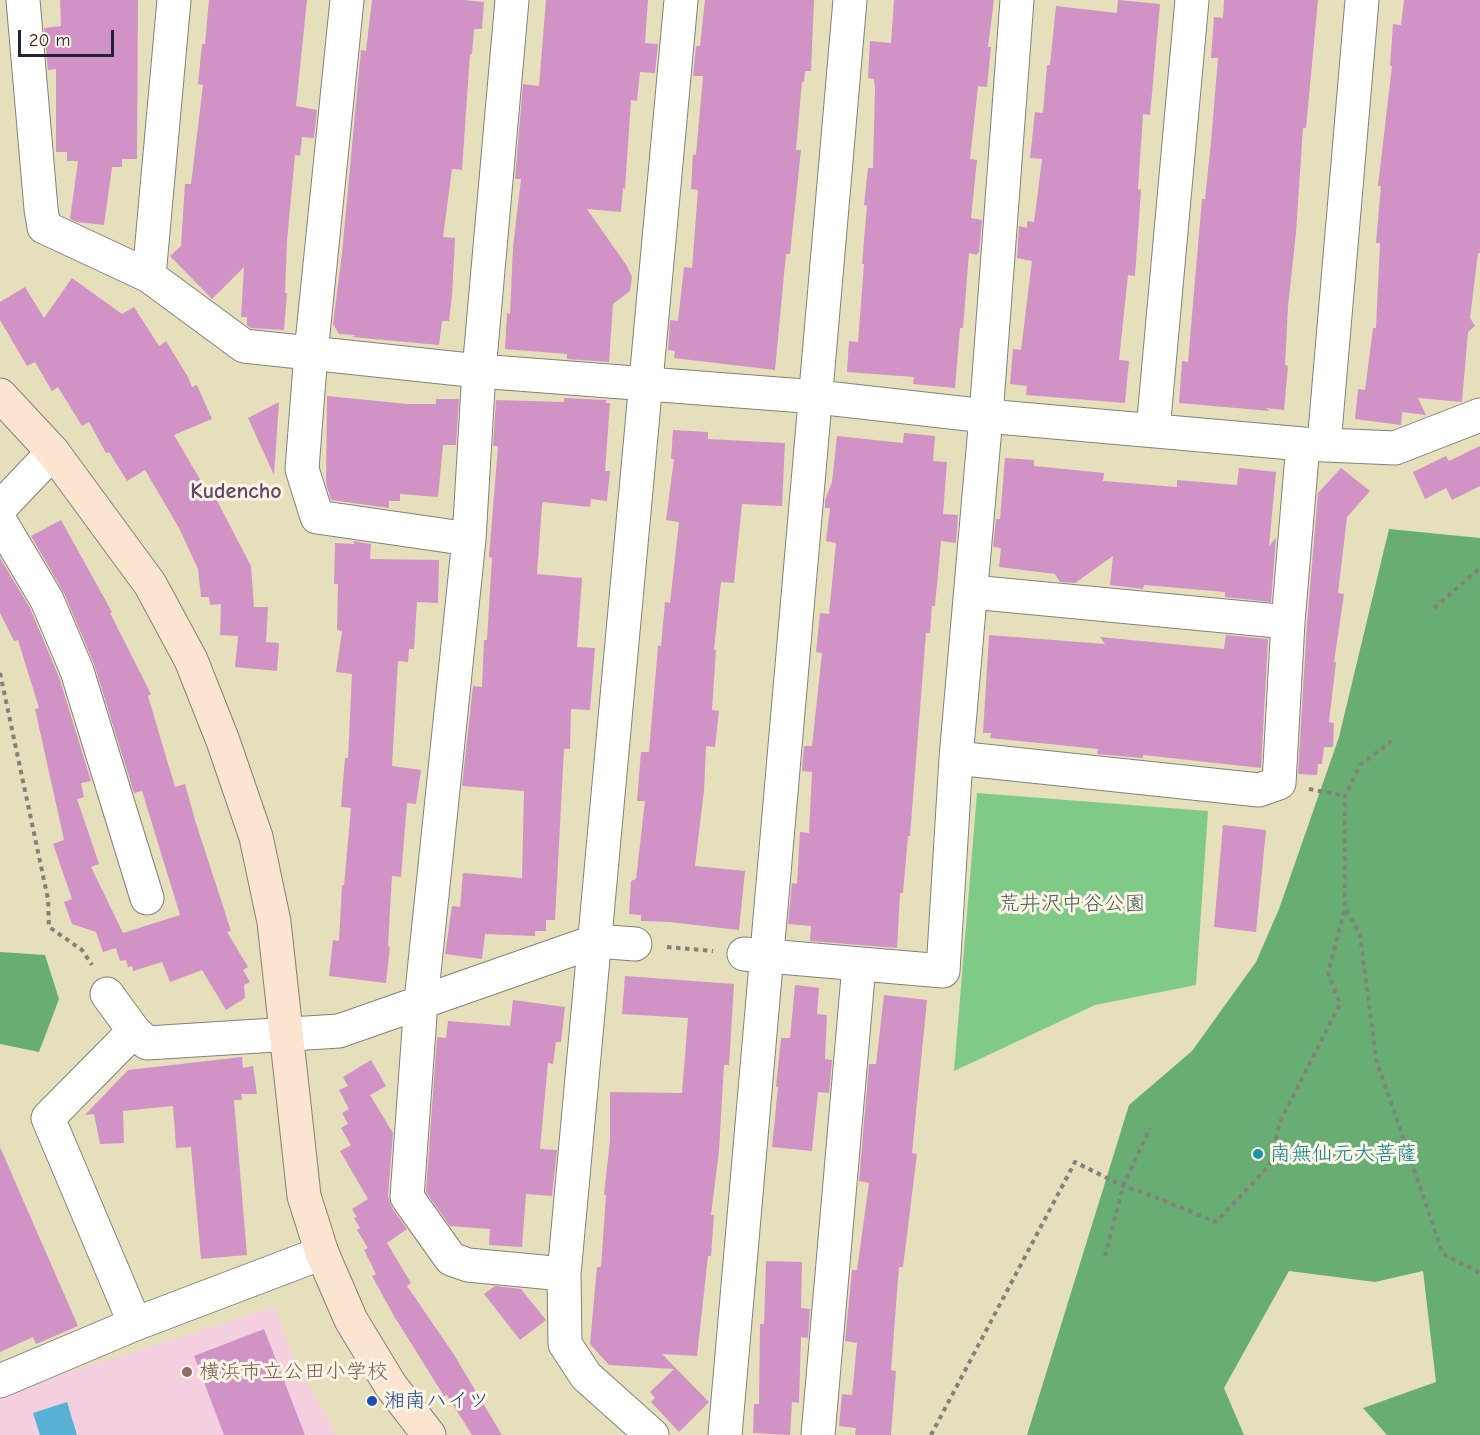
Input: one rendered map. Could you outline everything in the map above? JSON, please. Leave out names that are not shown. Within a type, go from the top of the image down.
[{"type":"street","points":[[23,0],[41,209],[45,227],[149,276],[244,346],[479,371],[817,397],[986,416],[1314,444],[1395,448],[1480,416]]},
{"type":"street","points":[[149,276],[174,0]]},
{"type":"street","points":[[346,0],[311,353],[302,470],[317,517],[469,538]]},
{"type":"street","points":[[512,0],[479,371],[469,538],[421,1001],[407,1197],[451,1259],[468,1265],[564,1274]]},
{"type":"street","points":[[652,1435],[585,1376],[565,1344],[564,1274],[681,0]]},
{"type":"street","points":[[725,1435],[756,955],[817,397],[850,0]]},
{"type":"street","points":[[756,955],[943,972],[956,758],[972,592],[1017,0]]},
{"type":"street","points":[[1153,430],[1192,0]]},
{"type":"street","points":[[956,758],[1259,790],[1279,783],[1288,622],[1314,444],[1362,0]]},
{"type":"street","points":[[0,395],[53,452],[150,584],[199,680],[256,837],[274,922],[304,1196],[322,1253],[351,1320],[392,1386],[429,1435]]},
{"type":"street","points":[[0,508],[53,452]]},
{"type":"street","points":[[0,521],[47,600],[77,670],[147,898]]},
{"type":"street","points":[[972,592],[1288,622]]},
{"type":"street","points":[[100,981],[134,1031],[147,1043],[339,1031],[596,941],[635,944]]},
{"type":"street","points":[[818,1435],[859,965]]},
{"type":"street","points":[[134,1031],[48,1118],[135,1324]]},
{"type":"street","points":[[0,1381],[135,1324],[322,1253]]},
{"type":"path","points":[[1434,608],[1480,567]]},
{"type":"path","points":[[0,673],[48,899],[49,927],[82,950],[100,981]]},
{"type":"path","points":[[931,1435],[1075,1162],[1123,1186],[1216,1222],[1269,1166],[1280,1122],[1340,1005],[1328,973],[1345,908],[1345,796],[1360,765],[1392,741]]},
{"type":"path","points":[[1345,908],[1360,934],[1376,1059],[1443,1254],[1480,1273]]},
{"type":"path","points":[[635,944],[756,955]]},
{"type":"path","points":[[1105,1256],[1123,1186],[1150,1128]]},
{"type":"shaded area","name":"横浜市立公田小学校","points":[[275,1307],[290,1349],[336,1435],[0,1435],[0,1394]]},
{"type":"green space","points":[[1389,529],[1480,538],[1480,1435],[1387,1435],[1363,1408],[1436,1382],[1423,1271],[1375,1282],[1289,1271],[1224,1388],[1244,1435],[1027,1435],[1129,1105],[1192,1051],[1256,962],[1279,909],[1339,737]]},
{"type":"green space","name":"荒井沢中谷公園","points":[[977,793],[1208,811],[1196,985],[1095,1005],[954,1071]]},
{"type":"green space","points":[[0,952],[45,955],[59,999],[39,1052],[0,1044]]},
{"type":"water","points":[[67,1402],[77,1435],[40,1435],[33,1413]]},
{"type":"building","points":[[60,0],[138,0],[137,159],[122,159],[122,167],[112,167],[104,225],[70,219],[78,161],[67,161],[67,152],[56,152],[56,69],[48,70],[44,28],[61,26]]},
{"type":"building","points":[[209,0],[307,0],[296,106],[317,110],[314,138],[302,137],[300,156],[295,155],[287,241],[284,330],[251,328],[247,325],[247,317],[241,317],[244,267],[212,299],[170,256],[181,246],[185,184],[191,184],[203,85],[198,84]]},
{"type":"building","points":[[372,0],[484,2],[482,29],[474,29],[472,54],[470,54],[462,170],[452,169],[443,237],[455,238],[449,321],[442,321],[439,345],[352,337],[356,335],[339,334],[333,324],[361,50],[366,51]]},
{"type":"building","points":[[546,0],[648,0],[645,43],[658,44],[655,73],[640,72],[637,101],[631,100],[625,189],[623,188],[621,212],[587,209],[627,266],[632,277],[630,291],[613,304],[609,362],[567,359],[567,354],[505,349],[521,179],[515,179],[523,84],[539,86]]},
{"type":"building","points":[[705,0],[814,0],[811,71],[805,71],[804,82],[802,82],[796,150],[801,150],[790,254],[786,254],[775,370],[674,358],[675,351],[668,350],[670,320],[678,321],[684,267],[692,268],[698,190],[691,189],[693,154],[696,155],[703,76],[693,76],[696,46],[700,46]]},
{"type":"building","points":[[894,0],[994,0],[988,47],[991,47],[987,87],[978,86],[970,159],[977,160],[971,218],[982,220],[979,253],[977,255],[969,253],[955,388],[913,384],[914,377],[847,372],[849,341],[858,342],[867,206],[864,205],[868,168],[873,168],[875,89],[874,79],[868,78],[870,41],[891,43]]},
{"type":"building","points":[[1118,0],[1160,4],[1150,115],[1143,114],[1135,276],[1128,275],[1119,360],[1129,361],[1125,403],[1026,395],[1027,386],[1010,384],[1013,349],[1021,350],[1032,261],[1017,258],[1019,226],[1027,228],[1027,221],[1034,222],[1042,159],[1030,158],[1035,112],[1043,113],[1047,65],[1050,65],[1056,6],[1117,13]]},
{"type":"building","points":[[1224,0],[1318,0],[1306,128],[1303,128],[1288,307],[1285,365],[1288,366],[1284,410],[1266,408],[1270,411],[1179,403],[1182,361],[1188,362],[1202,199],[1205,199],[1211,142],[1218,58],[1211,58],[1214,17],[1223,18]]},
{"type":"building","points":[[1404,0],[1480,0],[1480,253],[1478,253],[1470,318],[1475,326],[1468,332],[1462,402],[1418,398],[1426,415],[1402,412],[1401,425],[1355,419],[1358,389],[1365,390],[1373,328],[1376,328],[1380,243],[1376,243],[1381,186],[1378,186],[1392,66],[1390,66],[1393,24],[1401,25]]},
{"type":"building","points":[[72,278],[122,314],[134,307],[159,346],[166,341],[192,387],[197,385],[212,419],[174,435],[208,493],[212,491],[251,566],[254,607],[268,607],[266,642],[279,643],[277,671],[235,667],[238,636],[220,635],[221,604],[210,605],[209,597],[201,597],[198,569],[179,528],[145,470],[127,481],[109,452],[106,453],[89,422],[82,426],[58,387],[52,391],[35,362],[27,366],[0,320],[0,302],[25,287],[44,318]]},
{"type":"building","points":[[327,396],[407,404],[436,404],[436,399],[459,399],[456,445],[443,445],[438,497],[400,494],[400,501],[389,501],[389,508],[331,500],[326,483]]},
{"type":"building","points":[[564,398],[606,400],[606,403],[610,403],[605,471],[610,471],[607,501],[591,499],[590,507],[543,502],[542,505],[537,574],[582,578],[577,647],[595,648],[590,710],[571,709],[570,749],[564,749],[555,920],[546,920],[546,931],[535,931],[535,936],[485,934],[482,959],[445,954],[452,906],[460,907],[463,873],[522,878],[524,791],[462,786],[473,686],[482,687],[484,640],[487,640],[492,558],[489,557],[498,446],[493,446],[496,400],[564,402]]},
{"type":"building","points":[[279,402],[274,475],[248,418]]},
{"type":"building","points":[[673,430],[708,432],[708,439],[785,443],[782,506],[742,504],[734,583],[721,582],[714,650],[716,650],[712,710],[719,711],[715,747],[706,746],[704,790],[695,866],[745,871],[739,930],[641,921],[641,915],[629,914],[631,881],[636,879],[645,801],[637,801],[641,752],[649,752],[658,646],[661,646],[665,602],[670,603],[679,522],[666,520],[674,459],[671,459]]},
{"type":"building","points":[[904,433],[935,436],[933,461],[947,462],[943,514],[958,515],[956,543],[941,541],[935,606],[932,606],[930,633],[926,633],[910,836],[908,836],[903,893],[900,893],[897,948],[810,941],[811,926],[788,924],[792,883],[797,884],[800,832],[809,833],[812,772],[802,771],[804,746],[812,746],[822,653],[816,652],[820,613],[829,614],[836,543],[826,541],[830,508],[825,508],[825,500],[832,482],[837,436],[903,443]]},
{"type":"building","points":[[1480,446],[1480,486],[1452,500],[1446,488],[1425,499],[1413,472],[1446,456],[1449,461]]},
{"type":"building","points":[[1005,458],[1034,460],[1034,466],[1104,473],[1103,481],[1177,487],[1177,480],[1237,485],[1239,468],[1276,472],[1269,546],[1276,538],[1271,602],[1225,597],[1225,592],[1144,585],[1143,589],[1110,585],[1113,556],[1075,583],[1060,582],[1055,574],[999,567],[1001,548],[993,547],[996,519],[1000,519]]},
{"type":"building","points":[[1341,468],[1370,491],[1347,517],[1338,593],[1344,594],[1334,662],[1336,662],[1329,722],[1334,723],[1333,747],[1324,747],[1322,764],[1318,764],[1317,775],[1298,774],[1318,493]]},
{"type":"building","points":[[61,520],[112,612],[110,613],[151,694],[148,696],[175,787],[185,784],[231,931],[227,932],[248,967],[243,970],[250,982],[244,985],[245,998],[226,1010],[202,970],[170,982],[162,962],[133,971],[132,966],[128,967],[126,960],[120,961],[116,948],[103,952],[96,932],[72,924],[64,902],[72,899],[53,844],[64,840],[35,709],[39,708],[18,640],[14,641],[0,613],[0,558],[30,608],[59,677],[91,781],[81,783],[84,797],[77,799],[99,864],[91,867],[123,933],[180,915],[142,791],[134,793],[94,664],[64,593],[31,536]]},
{"type":"building","points":[[353,541],[371,544],[370,559],[439,560],[438,603],[417,602],[414,649],[409,649],[408,662],[398,661],[392,766],[421,770],[416,804],[407,803],[401,877],[392,876],[388,946],[390,947],[386,983],[329,976],[333,940],[339,941],[342,885],[344,885],[351,808],[341,807],[345,758],[348,758],[352,674],[336,672],[342,631],[337,630],[338,584],[334,584],[335,543],[354,544]]},
{"type":"building","points":[[989,635],[1105,644],[1100,637],[1224,649],[1226,635],[1268,639],[1261,768],[1143,755],[1143,758],[1097,754],[1098,749],[990,738],[991,733],[983,733]]},
{"type":"building","points":[[1223,825],[1266,830],[1256,932],[1214,927]]},
{"type":"building","points":[[625,976],[734,984],[729,1065],[724,1065],[719,1150],[711,1215],[714,1215],[711,1256],[708,1256],[697,1356],[662,1354],[709,1402],[679,1432],[651,1402],[655,1398],[650,1392],[674,1369],[609,1365],[590,1344],[597,1267],[601,1267],[606,1195],[604,1195],[610,1140],[610,1092],[682,1093],[688,1018],[622,1014]]},
{"type":"building","points":[[795,985],[819,988],[817,1014],[827,1015],[825,1059],[832,1060],[829,1093],[818,1092],[812,1151],[772,1147],[781,1038],[790,1038]]},
{"type":"building","points":[[884,995],[927,1000],[912,1153],[917,1154],[903,1267],[899,1267],[891,1370],[896,1371],[891,1435],[855,1435],[856,1428],[839,1426],[842,1394],[852,1395],[857,1343],[845,1341],[852,1270],[857,1270],[869,1183],[859,1181],[869,1064],[876,1064]]},
{"type":"building","points":[[513,1000],[565,1007],[561,1042],[556,1042],[553,1064],[548,1063],[540,1149],[557,1150],[552,1196],[526,1194],[522,1247],[489,1245],[490,1229],[450,1226],[426,1192],[437,1037],[446,1038],[448,1021],[510,1026]]},
{"type":"building","points":[[242,1057],[243,1068],[253,1066],[257,1094],[241,1094],[242,1100],[234,1100],[247,1255],[201,1259],[191,1147],[176,1148],[173,1106],[123,1111],[124,1143],[100,1144],[94,1114],[85,1115],[128,1070]]},
{"type":"building","points":[[371,1060],[386,1086],[370,1095],[393,1133],[388,1196],[392,1208],[407,1229],[387,1243],[411,1283],[407,1286],[453,1353],[502,1435],[472,1435],[447,1395],[444,1396],[372,1276],[376,1274],[364,1250],[368,1248],[357,1230],[360,1228],[352,1209],[368,1199],[340,1151],[351,1145],[341,1128],[348,1124],[342,1113],[349,1109],[339,1090],[348,1086],[343,1077]]},
{"type":"building","points":[[0,1147],[78,1326],[36,1344],[33,1337],[0,1352]]},
{"type":"building","points":[[766,1261],[802,1262],[801,1308],[810,1309],[808,1338],[801,1337],[799,1403],[792,1402],[790,1435],[753,1433],[754,1404],[759,1404],[760,1324],[764,1324]]},
{"type":"building","points":[[495,1286],[521,1289],[546,1320],[520,1340],[484,1294]]},
{"type":"building","points":[[264,1329],[305,1435],[224,1435],[194,1356]]},
{"type":"place","name":"南無仙元大菩薩","points":[[1258,1154]]},
{"type":"place","name":"横浜市立公田小学校","points":[[187,1372]]},
{"type":"place","name":"湘南ハイツ","points":[[372,1401]]},
{"type":"district","name":"Kudencho","points":[[236,492]]}]
